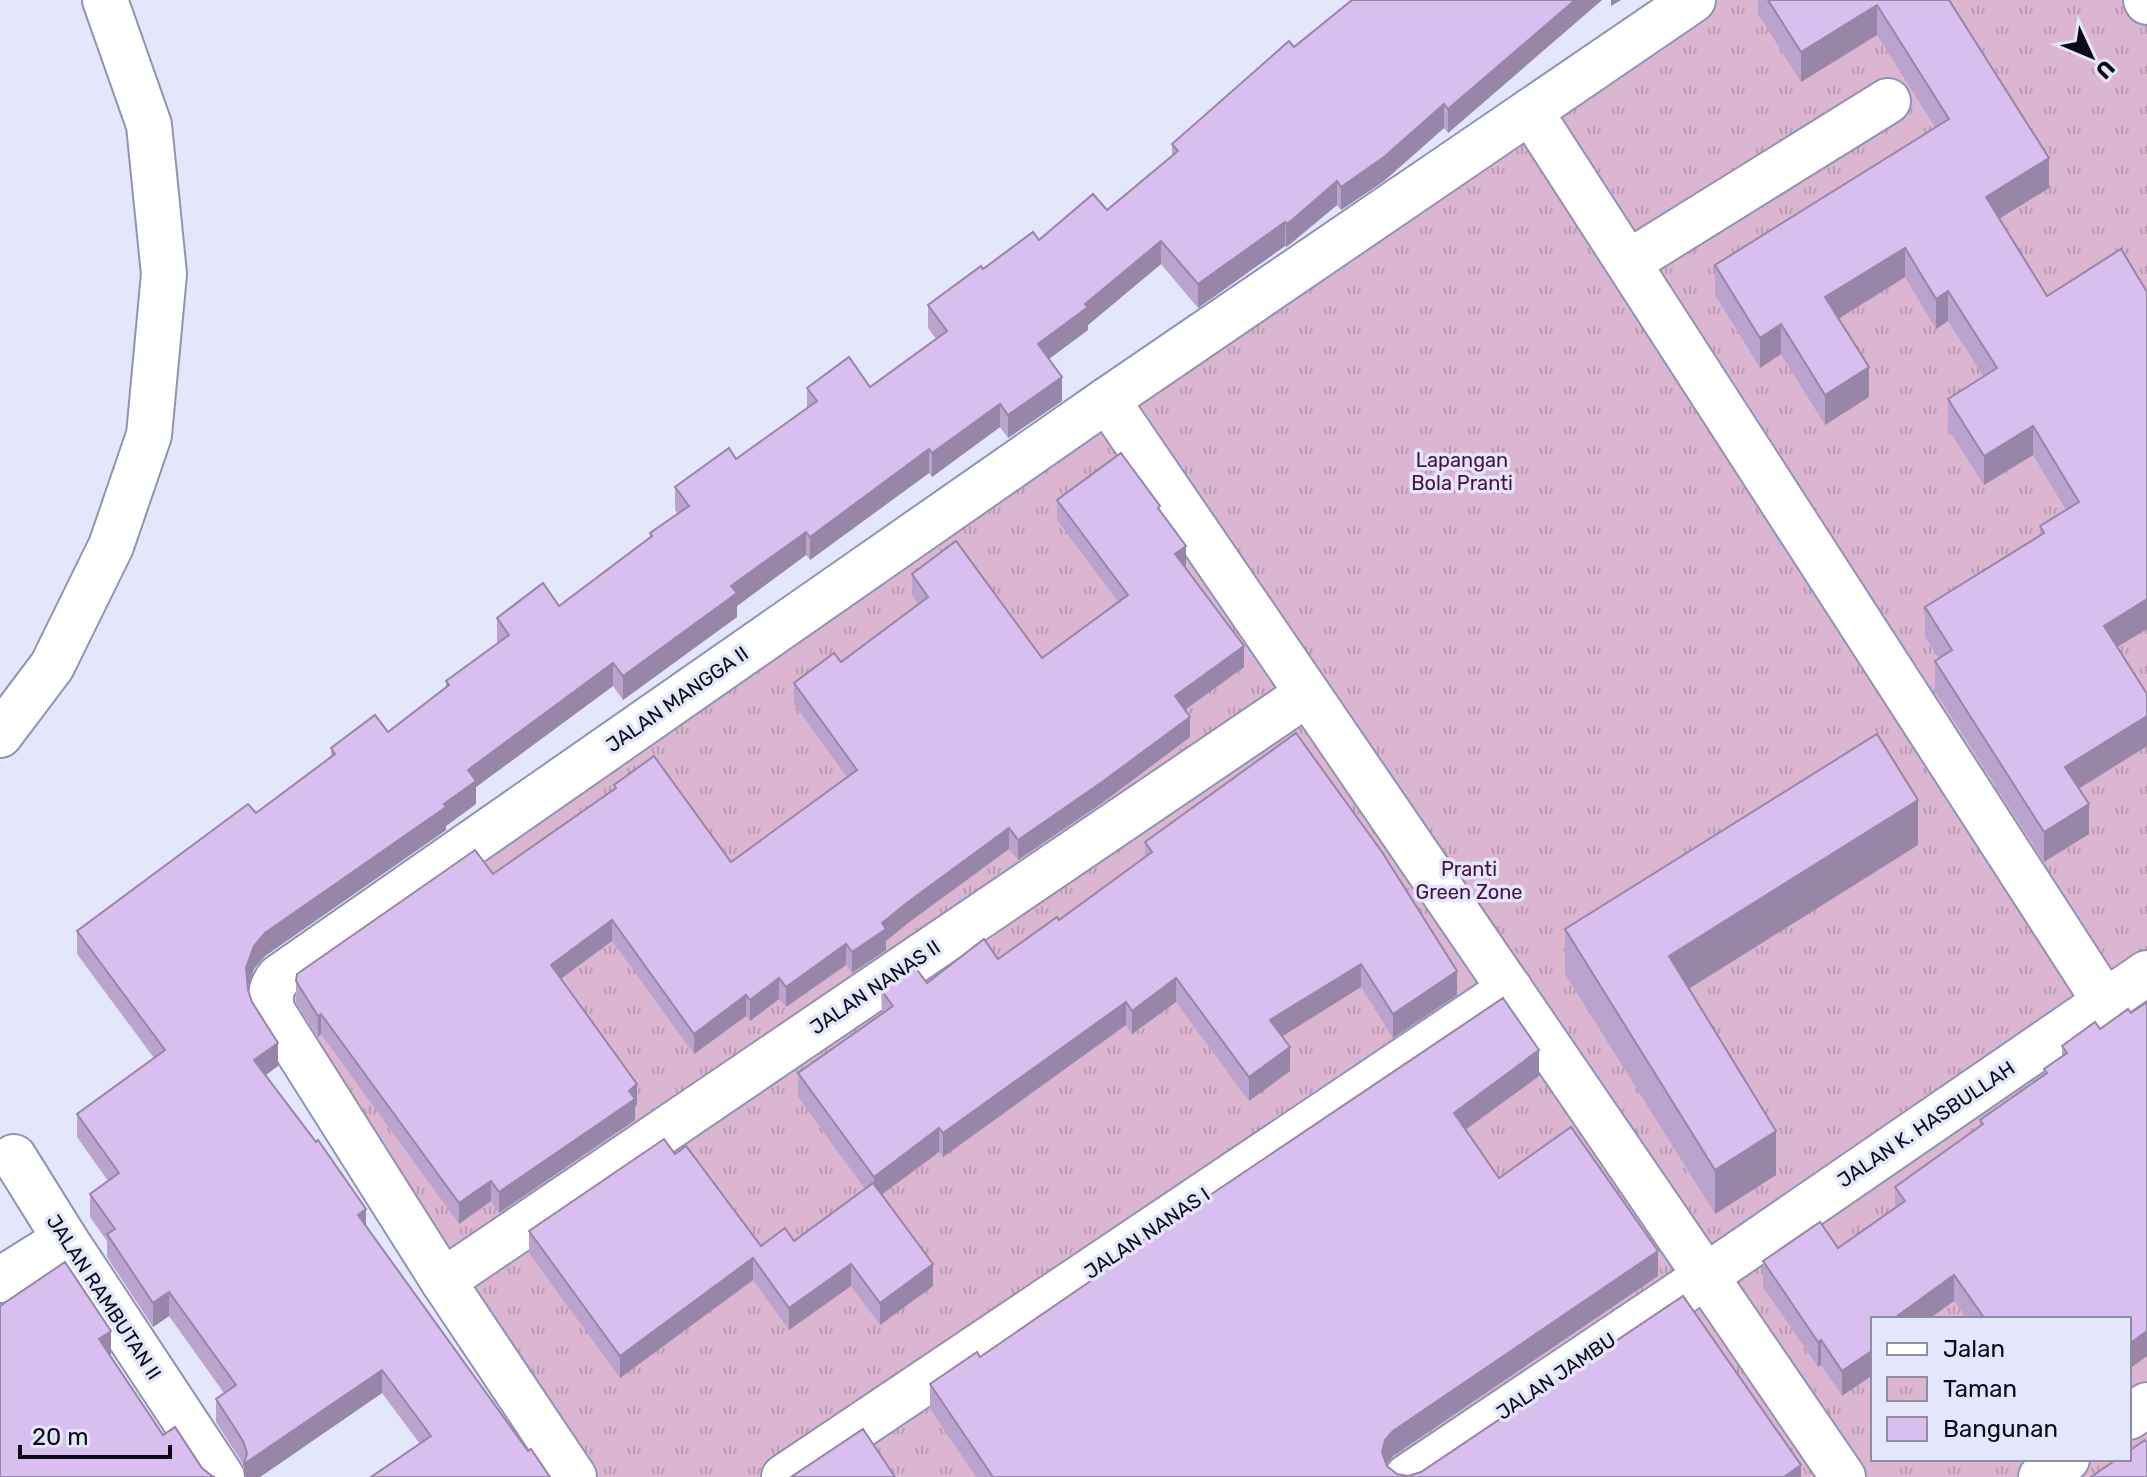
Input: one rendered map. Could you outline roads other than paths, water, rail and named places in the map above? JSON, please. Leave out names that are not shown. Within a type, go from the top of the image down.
[{"type":"street","points":[[0,735],[52,666],[111,546],[149,435],[164,274],[149,125],[105,0]]},
{"type":"street","name":"JALAN MANGGA II","points":[[443,1281],[273,1012],[270,1004],[272,985],[279,977],[1107,400],[1693,0]]},
{"type":"street","points":[[1629,262],[1888,101]]},
{"type":"street","points":[[1530,111],[2105,1002]]},
{"type":"street","points":[[1107,400],[1843,1477]]},
{"type":"street","name":"JALAN NANAS II","points":[[443,1281],[1307,694]]},
{"type":"street","name":"JALAN K. HASBULLAH","points":[[1706,1276],[2147,973]]},
{"type":"street","name":"JALAN NANAS I","points":[[784,1477],[1510,989]]},
{"type":"street","name":"JALAN RAMBUTAN II","points":[[14,1157],[222,1477]]},
{"type":"street","points":[[0,1280],[65,1239]]},
{"type":"street","name":"JALAN JAMBU","points":[[1407,1477],[1706,1276]]},
{"type":"street","points":[[443,1281],[574,1477]]},
{"type":"street","points":[[2041,1477],[2064,1461]]},
{"type":"park label","name":"Lapangan Bola Pranti","points":[[1462,472]]},
{"type":"park label","name":"Pranti Green Zone","points":[[1469,880]]}]
